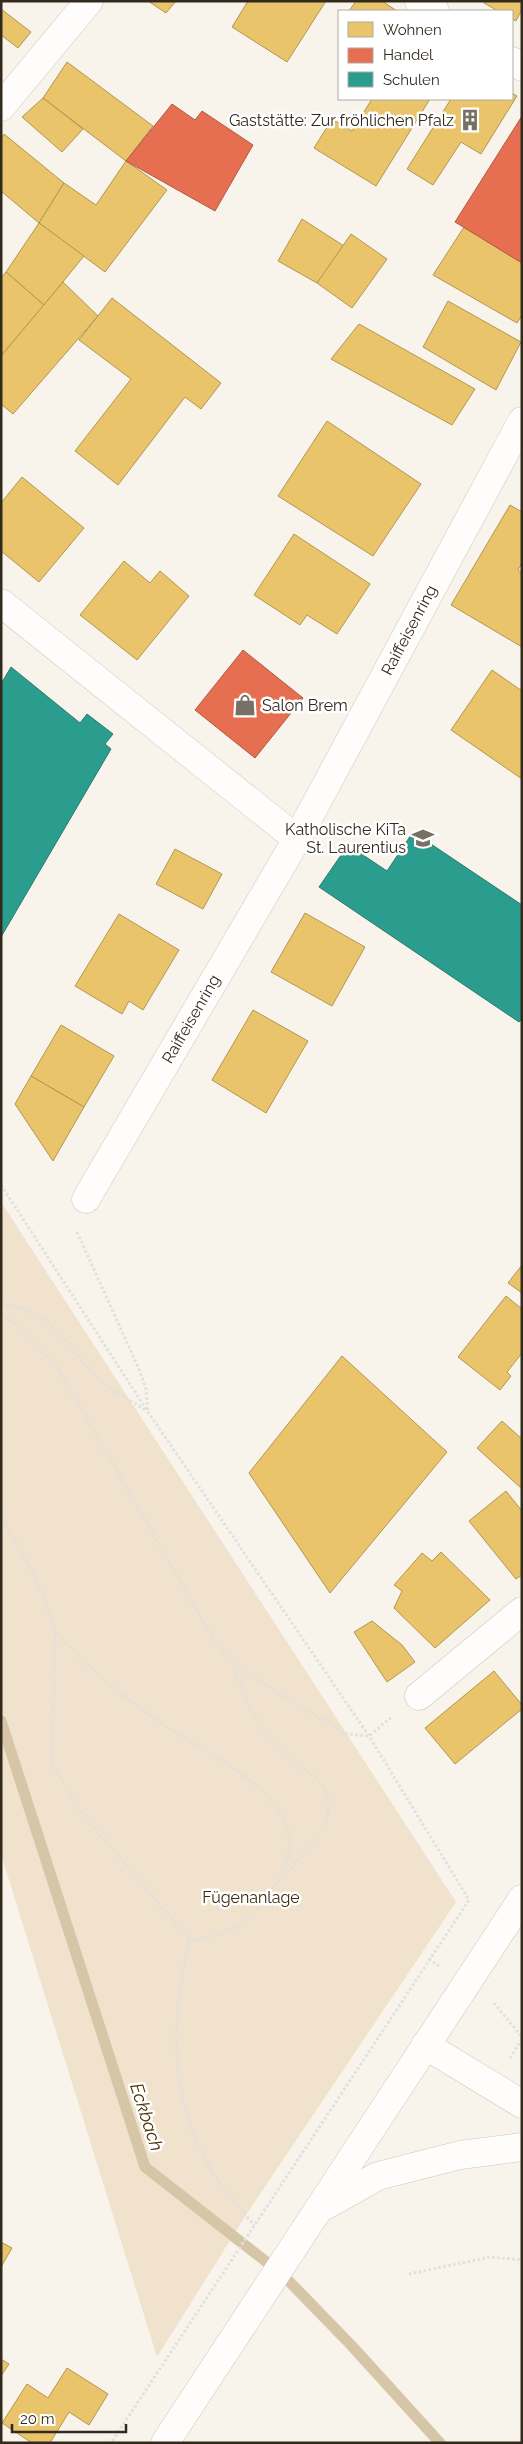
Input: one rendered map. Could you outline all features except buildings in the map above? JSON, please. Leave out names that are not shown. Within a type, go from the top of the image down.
[{"type":"street","points":[[1,107],[89,1]]},
{"type":"street","points":[[419,1],[433,10]]},
{"type":"street","name":"Raiffeisenring","points":[[86,1199],[296,839],[522,422]]},
{"type":"street","points":[[1,603],[296,839]]},
{"type":"street","points":[[419,1696],[522,1611]]},
{"type":"street","points":[[165,2443],[289,2250],[522,1899]]},
{"type":"street","points":[[425,2046],[522,2104]]},
{"type":"street","points":[[315,2211],[378,2176],[460,2156],[522,2147]]},
{"type":"path","points":[[1,1185],[148,1412],[369,1736],[468,1900],[111,2443]]},
{"type":"path","points":[[86,1199],[76,1220],[76,1229],[139,1369],[146,1389],[148,1412]]},
{"type":"path","points":[[1,1305],[16,1306],[45,1318],[101,1380],[148,1412]]},
{"type":"path","points":[[1,1315],[14,1322],[58,1368],[214,1640],[234,1666],[256,1722],[273,1744],[294,1763],[310,1773],[325,1789],[329,1804],[323,1827],[312,1844],[284,1875],[251,1917],[232,1930],[214,1938],[190,1940]]},
{"type":"path","points":[[1,1517],[29,1565],[43,1595],[55,1632],[52,1764],[79,1810],[190,1940]]},
{"type":"path","points":[[55,1632],[94,1673],[173,1731],[224,1762],[263,1793],[277,1809],[286,1825],[288,1857],[284,1875]]},
{"type":"path","points":[[234,1666],[347,1734],[369,1736]]},
{"type":"path","points":[[190,1940],[180,1979],[176,2028],[180,2096],[212,2172],[254,2225]]},
{"type":"path","points":[[409,2274],[490,2257],[522,2260]]},
{"type":"green space","name":"Fügenanlage","points":[[1,1202],[456,1902],[248,2212],[157,2357],[1,1854]]},
{"type":"waterway","name":"Eckbach","points":[[1,1721],[145,2167],[282,2274],[351,2345],[440,2443]]},
{"type":"place","name":"Gaststätte: Zur fröhlichen Pfalz","points":[[470,120]]},
{"type":"place","name":"Salon Brem","points":[[245,705]]},
{"type":"place","name":"Katholische KiTa St. Laurentius","points":[[423,838]]}]
